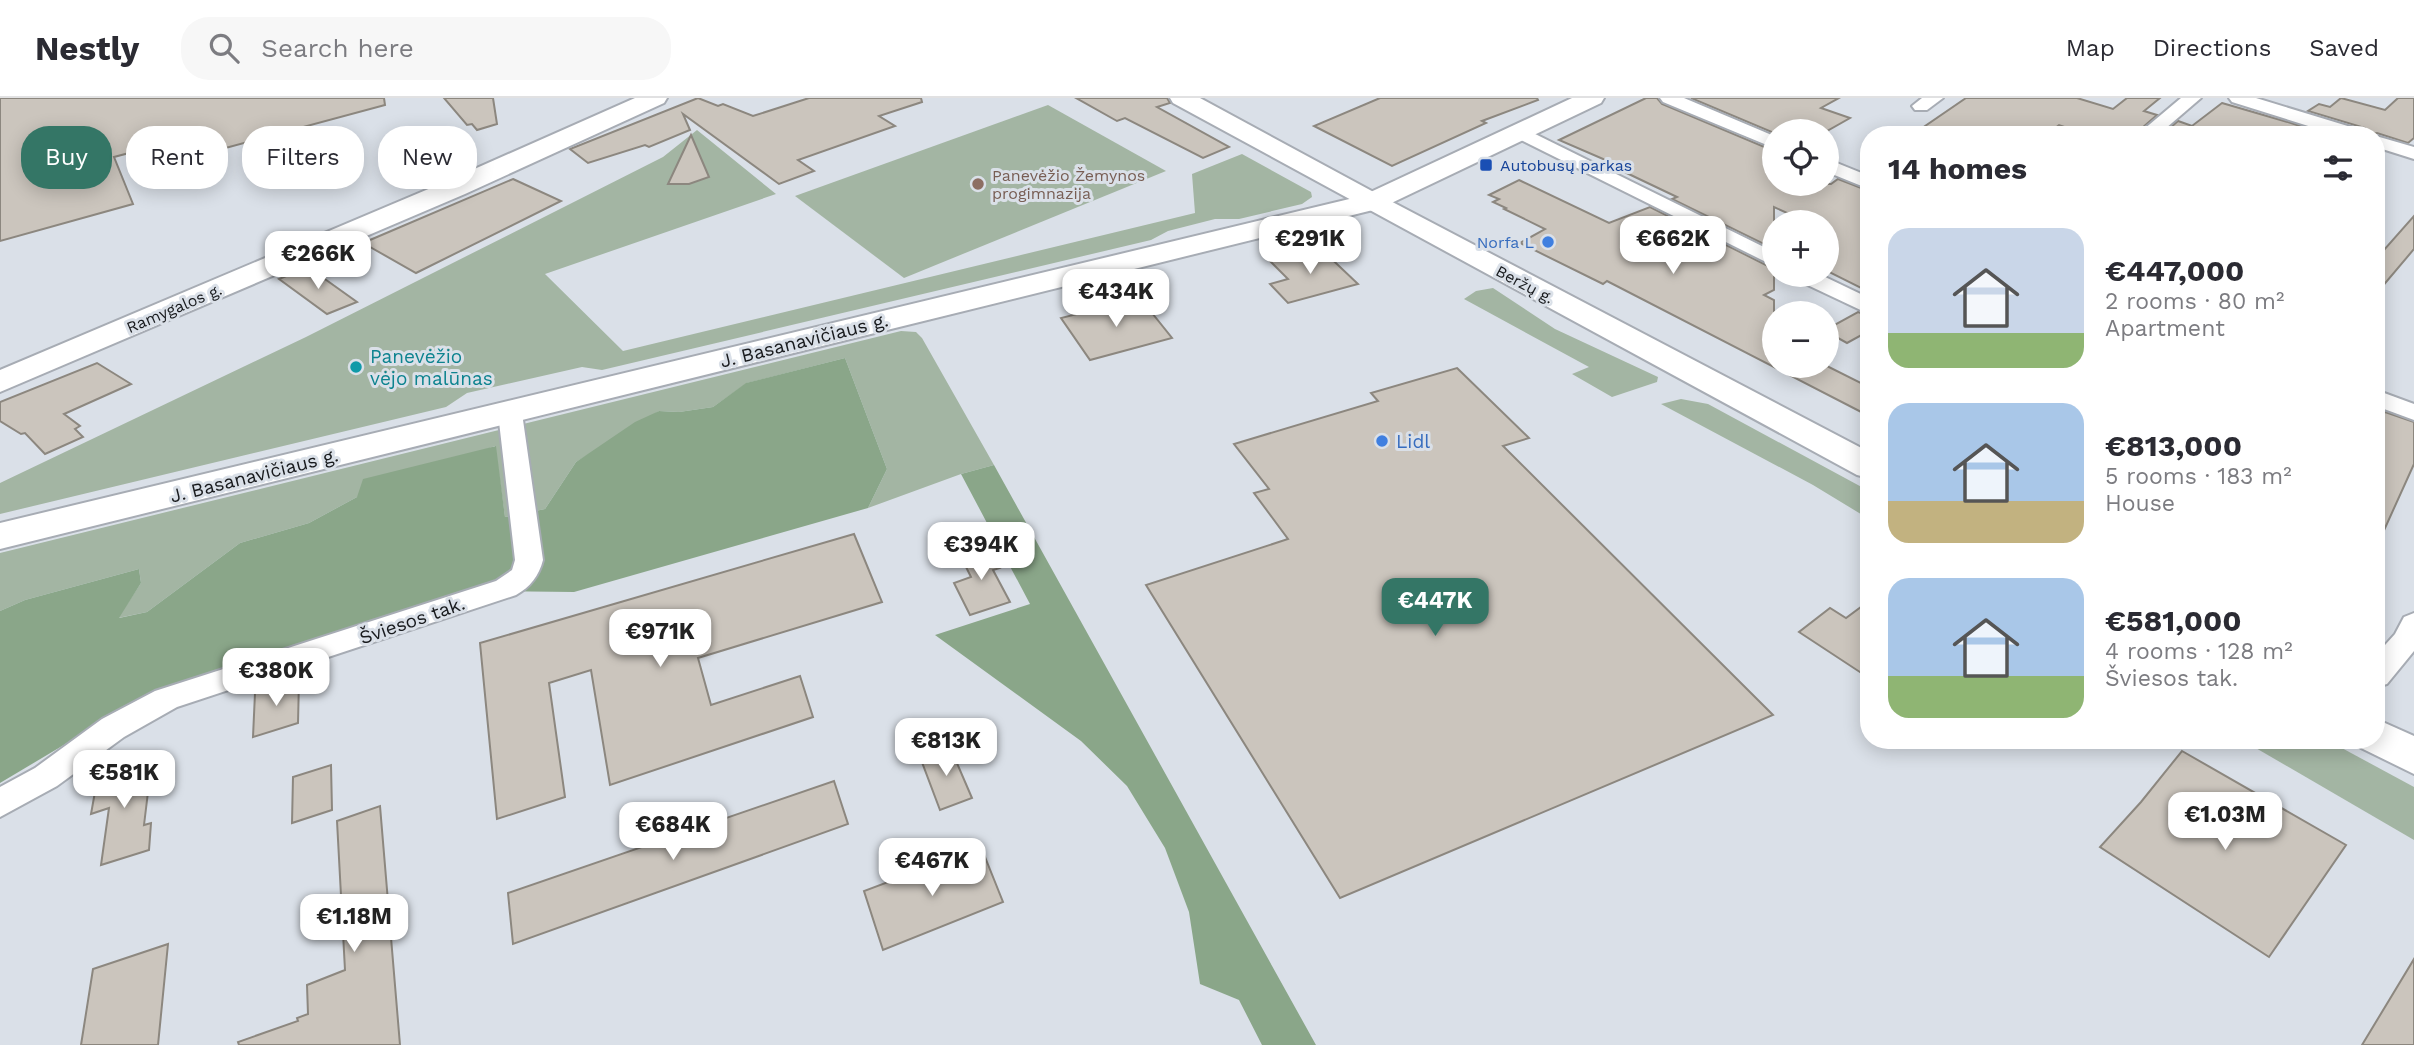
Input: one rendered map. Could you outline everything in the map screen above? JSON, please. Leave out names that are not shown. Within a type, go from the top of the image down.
[{"type":"main road","name":"Ramygalos g.","points":[[0,382],[455,188],[655,98]]},
{"type":"main road","name":"Beržų g.","points":[[1182,98],[1371,202],[1860,462]]},
{"type":"main road","name":"J. Basanavičiaus g.","points":[[0,536],[1371,202],[1592,98]]},
{"type":"main road","points":[[2385,741],[2414,756]]},
{"type":"street","points":[[1669,98],[1762,138]]},
{"type":"street","points":[[2157,126],[2192,98]]},
{"type":"street","points":[[2238,98],[2328,126]]},
{"type":"street","points":[[1520,132],[1762,254]]},
{"type":"street","points":[[2385,144],[2414,153]]},
{"type":"street","points":[[1839,170],[1860,179]]},
{"type":"street","points":[[1829,287],[1860,302]]},
{"type":"street","points":[[2385,401],[2414,413]]},
{"type":"street","name":"Šviesos tak.","points":[[0,803],[46,777],[113,727],[166,699],[362,637],[506,588],[520,580],[528,568],[529,559],[510,412]]},
{"type":"street","points":[[2385,665],[2406,640],[2414,624]]},
{"type":"green space","points":[[1048,105],[1166,171],[904,278],[795,196]]},
{"type":"green space","points":[[697,130],[776,194],[545,274],[623,351],[1195,213],[1192,174],[1242,154],[1311,192],[1312,197],[1302,204],[1239,219],[1215,219],[1168,231],[1151,240],[602,370],[582,367],[467,393],[446,407],[0,514],[0,483],[306,337],[663,157]]},
{"type":"green space","points":[[1493,288],[1555,329],[1658,377],[1657,382],[1612,397],[1572,374],[1589,367],[1464,299],[1476,291]]},
{"type":"green space","points":[[901,331],[916,332],[922,338],[994,465],[961,474],[868,508],[887,469],[845,358],[747,383],[713,407],[679,412],[659,411],[576,462],[545,509],[505,517],[495,446],[357,497],[309,523],[240,543],[147,612],[118,618],[141,583],[139,569],[25,600],[0,611],[0,553]]},
{"type":"green space","points":[[845,358],[887,469],[868,508],[574,592],[482,591],[141,699],[0,783],[0,611],[25,600],[139,569],[141,583],[119,618],[147,612],[240,543],[309,523],[357,497],[363,479],[496,446],[505,517],[545,509],[576,462],[635,422],[659,411],[679,412],[713,407],[746,383]]},
{"type":"green space","points":[[1681,399],[1708,404],[1860,486],[1860,514],[1813,485],[1661,404]]},
{"type":"green space","points":[[994,465],[1316,1045],[1262,1045],[1239,1000],[1200,984],[1189,912],[1165,848],[1127,786],[1081,741],[935,635],[1030,604],[961,474]]},
{"type":"green space","points":[[2257,749],[2344,749],[2414,787],[2414,840]]},
{"type":"building","points":[[0,98],[384,98],[385,105],[307,126],[242,126],[242,144],[228,147],[228,126],[126,126],[126,154],[114,157],[133,204],[0,241]]},
{"type":"building","points":[[444,98],[493,98],[497,124],[477,130],[477,126],[467,125]]},
{"type":"building","points":[[698,98],[753,116],[809,98],[921,98],[922,102],[879,116],[895,126],[798,160],[814,171],[779,184],[683,114],[690,130],[649,147],[645,145],[588,163],[570,149]]},
{"type":"building","points":[[1076,98],[1167,98],[1170,103],[1157,107],[1229,147],[1203,158],[1125,118],[1117,121]]},
{"type":"building","points":[[1380,98],[1538,100],[1482,121],[1486,123],[1392,166],[1314,126]]},
{"type":"building","points":[[1646,98],[1657,98],[1662,104],[1762,146],[1762,196],[1839,196],[1839,179],[1860,188],[1860,288],[1839,277],[1839,210],[1781,210],[1774,207],[1774,210],[1762,210],[1762,243],[1672,199],[1677,197],[1614,167],[1617,165],[1559,140]]},
{"type":"building","points":[[1691,98],[1839,98],[1821,108],[1850,118],[1839,124],[1839,119],[1762,119],[1762,128]]},
{"type":"building","points":[[1966,98],[2077,98],[2113,109],[2127,98],[2160,98],[2144,111],[2157,115],[2144,126],[1925,126]]},
{"type":"building","points":[[2341,98],[2385,110],[2398,98],[2414,98],[2414,138],[2408,143],[2385,136],[2385,126],[2358,126],[2308,111],[2319,104],[2330,107]]},
{"type":"building","points":[[2222,103],[2300,126],[2192,126]]},
{"type":"building","points":[[2178,121],[2192,126],[2172,126]]},
{"type":"building","points":[[691,135],[709,177],[689,184],[668,184]]},
{"type":"building","points":[[513,179],[561,201],[416,273],[363,243]]},
{"type":"building","points":[[1519,180],[1609,223],[1650,207],[1762,263],[1762,287],[1774,287],[1774,290],[1764,295],[1774,301],[1762,301],[1762,361],[1607,281],[1603,284],[1520,243],[1545,229],[1493,202],[1499,199],[1489,195]]},
{"type":"building","points":[[2414,216],[2414,249],[2385,283],[2385,249]]},
{"type":"building","points":[[1320,248],[1358,284],[1288,303],[1270,284],[1288,279],[1270,261]]},
{"type":"building","points":[[308,267],[357,302],[327,314],[279,279]]},
{"type":"building","points":[[1140,298],[1172,338],[1090,360],[1061,318]]},
{"type":"building","points":[[1860,313],[1860,336],[1847,343],[1839,339],[1839,322]]},
{"type":"building","points":[[97,363],[131,384],[64,414],[80,426],[75,429],[83,437],[45,454],[25,433],[21,434],[0,421],[0,402]]},
{"type":"building","points":[[1457,368],[1529,438],[1503,446],[1773,715],[1340,898],[1146,585],[1288,539],[1254,493],[1269,489],[1234,444],[1378,401],[1371,393]]},
{"type":"building","points":[[1839,372],[1860,382],[1860,411],[1795,378],[1839,378]]},
{"type":"building","points":[[2385,412],[2414,422],[2414,464],[2385,528]]},
{"type":"building","points":[[854,534],[882,602],[698,658],[711,705],[800,676],[813,717],[610,785],[591,670],[549,683],[565,797],[497,819],[480,643]]},
{"type":"building","points":[[987,545],[1000,568],[993,570],[1010,602],[970,615],[954,583],[971,577],[959,553]]},
{"type":"building","points":[[1830,608],[1846,618],[1860,608],[1860,672],[1799,632]]},
{"type":"building","points":[[299,680],[298,723],[253,737],[255,693]]},
{"type":"building","points":[[950,747],[972,798],[940,810],[920,757]]},
{"type":"building","points":[[2182,751],[2346,845],[2269,957],[2100,847]]},
{"type":"building","points":[[152,759],[144,825],[151,823],[149,850],[101,865],[109,808],[91,814],[98,775]]},
{"type":"building","points":[[331,765],[332,810],[292,823],[293,777]]},
{"type":"building","points":[[834,781],[848,824],[513,944],[508,893]]},
{"type":"building","points":[[380,806],[400,1045],[239,1045],[238,1042],[298,1021],[297,1018],[308,1014],[307,985],[345,970],[337,821]]},
{"type":"building","points":[[981,847],[1003,902],[883,950],[864,891]]},
{"type":"building","points":[[168,944],[158,1045],[81,1045],[93,969]]},
{"type":"building","points":[[2414,959],[2414,1045],[2362,1045]]},
{"type":"place","name":"Autobusų parkas","points":[[1486,165]]},
{"type":"place","name":"Panevėžio Žemynos progimnazija","points":[[978,184]]},
{"type":"place","name":"Norfa L","points":[[1548,242]]},
{"type":"place","name":"Panevėžio vėjo malūnas","points":[[356,367]]},
{"type":"place","name":"Lidl","points":[[1382,441]]}]
